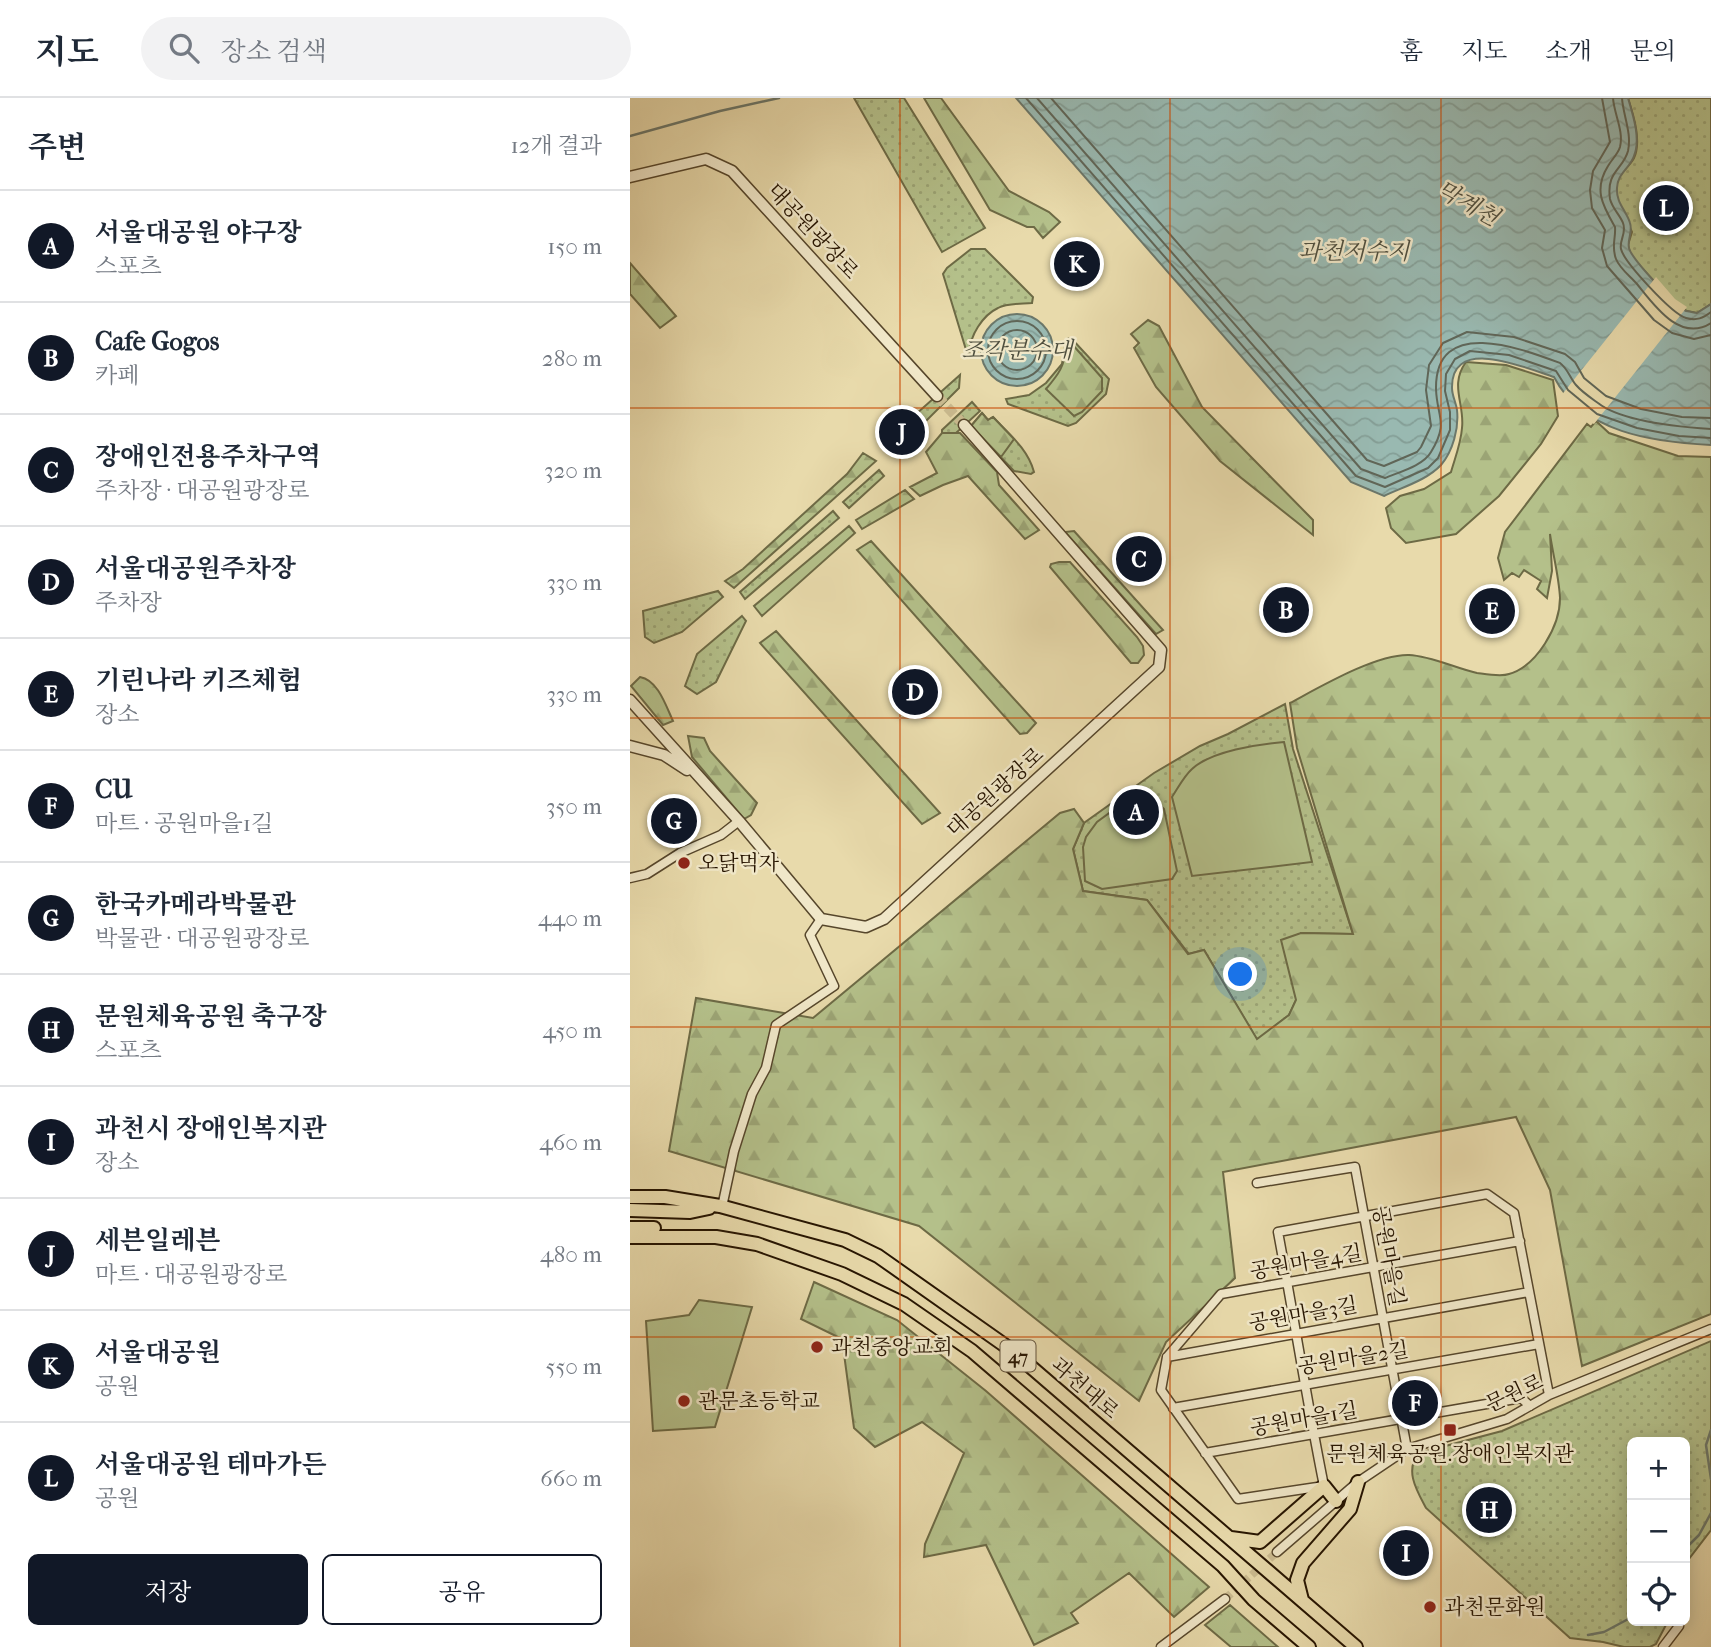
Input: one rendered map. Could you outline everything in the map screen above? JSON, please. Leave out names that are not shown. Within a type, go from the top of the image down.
[{"type":"highway","name":"과천대로","points":[[630,1197],[665,1197],[721,1206],[845,1240],[878,1255],[1010,1349],[1356,1647]]},
{"type":"highway","points":[[630,1210],[690,1212],[721,1206]]},
{"type":"highway","points":[[630,1228],[687,1228],[716,1237]]},
{"type":"highway","name":"47","points":[[630,1237],[716,1237],[757,1244],[842,1273],[894,1299],[937,1325],[972,1351],[1223,1566],[1254,1600],[1309,1647]]},
{"type":"highway","points":[[1302,1601],[1297,1580],[1303,1563],[1350,1509],[1358,1482]]},
{"type":"highway","points":[[1230,1538],[1260,1542],[1324,1486],[1336,1500]]},
{"type":"street","name":"대공원광장로","points":[[630,177],[706,159],[732,171],[937,396]]},
{"type":"street","name":"대공원광장로","points":[[821,919],[866,927],[884,919],[1160,667],[1161,650],[964,425]]},
{"type":"street","points":[[630,700],[821,919],[810,935],[834,986],[776,1025],[766,1068],[752,1094],[734,1151],[721,1206]]},
{"type":"street","points":[[630,746],[664,755],[702,781]]},
{"type":"street","points":[[630,878],[648,874],[680,853],[721,835],[738,821]]},
{"type":"street","name":"공원마을길","points":[[1258,1183],[1355,1167],[1407,1449]]},
{"type":"street","points":[[1167,1357],[1161,1390],[1238,1499],[1324,1486],[1278,1232],[1487,1194],[1514,1213],[1549,1395]]},
{"type":"street","name":"공원마을4길","points":[[1167,1357],[1222,1294],[1520,1241]]},
{"type":"street","name":"공원마을3길","points":[[1167,1357],[1529,1293]]},
{"type":"street","name":"문원로","points":[[1277,1552],[1358,1482],[1407,1449],[1507,1419],[1549,1395],[1711,1329]]},
{"type":"street","name":"공원마을2길","points":[[1173,1408],[1539,1344]]},
{"type":"street","name":"공원마을1길","points":[[1205,1453],[1521,1398],[1530,1406]]},
{"type":"street","points":[[1161,1647],[1225,1599]]},
{"type":"street","points":[[1663,1647],[1679,1626],[1671,1647]]},
{"type":"green space","points":[[854,98],[904,98],[985,228],[942,252]]},
{"type":"green space","points":[[924,98],[941,98],[1009,191],[1049,212],[1060,222],[1043,238],[1034,227],[1027,227],[990,210]]},
{"type":"green space","points":[[1628,98],[1711,98],[1711,304],[1697,313],[1687,311],[1673,302],[1631,256],[1628,245],[1632,232],[1617,194],[1618,180],[1634,158],[1637,144]]},
{"type":"green space","points":[[971,249],[985,249],[1033,297],[1032,303],[1010,304],[992,311],[974,333],[970,353],[967,353],[943,274]]},
{"type":"green space","points":[[630,263],[676,316],[660,328],[630,294]]},
{"type":"green space","points":[[1148,320],[1159,326],[1202,407],[1313,520],[1313,535],[1220,461],[1156,387],[1134,348],[1139,343],[1131,334]]},
{"type":"green space","points":[[1071,338],[1109,379],[1106,394],[1076,423],[1068,426],[1008,404],[1006,399],[1029,395],[1046,383],[1062,364],[1066,339]]},
{"type":"green space","points":[[1072,344],[1102,378],[1102,391],[1082,412],[1074,416],[1046,389],[1060,369],[1065,346]]},
{"type":"green space","points":[[1466,362],[1506,365],[1553,380],[1558,416],[1541,444],[1499,496],[1456,534],[1406,543],[1391,528],[1386,508],[1400,496],[1424,489],[1451,472],[1461,434],[1458,387],[1461,370]]},
{"type":"green space","points":[[960,375],[959,388],[923,424],[913,429],[907,422]]},
{"type":"green space","points":[[972,402],[980,411],[956,433],[942,433],[942,430]]},
{"type":"green space","points":[[982,413],[988,420],[993,417],[1017,442],[1034,472],[1031,474],[1014,471],[971,426]]},
{"type":"green space","points":[[982,413],[988,420],[993,417],[1014,439],[1001,457],[971,426]]},
{"type":"green space","points":[[1596,421],[1609,433],[1678,456],[1711,457],[1711,1314],[1582,1366],[1550,1190],[1516,1117],[1223,1172],[1235,1278],[1166,1342],[1139,1401],[919,1226],[669,1151],[696,998],[813,1018],[1060,813],[1074,809],[1084,823],[1073,849],[1083,891],[1147,900],[1188,954],[1204,950],[1257,1039],[1289,1015],[1296,1000],[1281,940],[1301,933],[1353,934],[1297,748],[1290,703],[1348,673],[1396,656],[1417,656],[1477,673],[1497,675],[1509,674],[1529,663],[1545,644],[1559,609],[1560,598],[1550,534],[1552,571],[1547,598],[1537,589],[1541,581],[1524,570],[1519,577],[1512,573],[1504,580],[1498,558],[1505,532],[1587,424],[1591,427]]},
{"type":"green space","points":[[942,433],[960,433],[997,472],[999,485],[1039,530],[1025,539],[968,476],[920,496],[910,487],[937,473],[926,452]]},
{"type":"green space","points":[[863,453],[876,461],[734,588],[725,581],[743,569],[847,474]]},
{"type":"green space","points":[[879,470],[884,476],[849,508],[843,502]]},
{"type":"green space","points":[[905,490],[914,499],[862,529],[856,520]]},
{"type":"green space","points":[[833,511],[839,518],[745,599],[740,592]]},
{"type":"green space","points":[[849,526],[855,533],[762,616],[754,606]]},
{"type":"green space","points":[[1074,531],[1163,630],[1156,634],[1065,532]]},
{"type":"green space","points":[[871,541],[1036,723],[1027,733],[1020,734],[857,550]]},
{"type":"green space","points":[[1070,562],[1137,637],[1143,646],[1144,655],[1138,663],[1131,663],[1050,567],[1051,564]]},
{"type":"green space","points":[[718,591],[723,597],[682,632],[654,643],[645,637],[643,611]]},
{"type":"green space","points":[[742,616],[746,621],[716,682],[697,694],[685,686],[697,654]]},
{"type":"green space","points":[[776,631],[940,813],[922,824],[760,643]]},
{"type":"green space","points":[[640,677],[657,688],[673,721],[663,725],[631,686]]},
{"type":"green space","points":[[1285,704],[1293,749],[1353,934],[1301,933],[1296,1000],[1289,1015],[1257,1040],[1204,950],[1189,954],[1147,900],[1083,891],[1073,849],[1084,823],[1154,773],[1200,746]]},
{"type":"green space","points":[[688,736],[704,738],[710,751],[757,803],[751,815],[744,819],[692,757]]},
{"type":"green space","points":[[1284,742],[1312,862],[1192,876],[1172,797],[1184,779],[1192,769],[1211,757],[1249,747]]},
{"type":"green space","points":[[1145,796],[1153,798],[1164,809],[1177,871],[1172,879],[1102,889],[1085,881],[1083,847],[1086,837],[1097,822],[1127,800]]},
{"type":"green space","points":[[814,1282],[897,1320],[986,1391],[1209,1587],[1174,1617],[1129,1573],[1071,1613],[1078,1623],[1034,1645],[986,1545],[924,1557],[925,1544],[964,1453],[922,1422],[875,1447],[854,1428],[842,1339],[801,1319]]},
{"type":"green space","points":[[699,1300],[752,1307],[715,1427],[653,1431],[646,1321],[689,1315]]},
{"type":"green space","points":[[1711,1341],[1711,1530],[1690,1557],[1690,1437],[1627,1437],[1627,1626],[1665,1626],[1656,1644],[1650,1647],[1624,1647],[1570,1638],[1426,1508],[1412,1473],[1412,1466],[1419,1453],[1502,1431]]},
{"type":"green space","points":[[1230,1605],[1278,1647],[1231,1647],[1205,1625]]},
{"type":"water","name":"과천저수지","points":[[1016,98],[1628,98],[1637,142],[1632,160],[1619,179],[1617,188],[1618,198],[1631,226],[1629,248],[1645,271],[1681,308],[1697,313],[1711,304],[1711,445],[1666,441],[1622,431],[1583,411],[1567,396],[1554,377],[1492,359],[1476,359],[1464,363],[1455,372],[1452,388],[1457,410],[1456,432],[1449,453],[1441,465],[1422,479],[1384,496],[1351,482]]},
{"type":"water","name":"조각분수대","points":[[1024,314],[1043,324],[1051,336],[1051,364],[1043,376],[1031,384],[1010,386],[991,376],[983,364],[981,343],[991,324],[1003,316]]},
{"type":"pier","points":[[1656,277],[1675,299],[1687,307],[1594,424],[1560,397]]},
{"type":"waterway","name":"막계천","points":[[630,136],[779,98]]},
{"type":"waterway","points":[[1711,1430],[1706,1445],[1711,1479]]},
{"type":"waterway","points":[[1690,1544],[1699,1535],[1711,1513]]},
{"type":"waterway","points":[[1588,1635],[1604,1632],[1627,1620]]},
{"type":"tunnel","points":[[937,396],[964,425]]},
{"type":"tunnel","points":[[1225,1599],[1277,1552]]},
{"type":"place","name":"서울대공원 테마가든","points":[[1666,208]]},
{"type":"place","name":"서울대공원","points":[[1077,264]]},
{"type":"place","name":"세븐일레븐","points":[[902,432]]},
{"type":"place","name":"장애인전용주차구역","points":[[1139,559]]},
{"type":"place","name":"Cafe Gogos","points":[[1286,610]]},
{"type":"place","name":"기린나라 키즈체험","points":[[1492,611]]},
{"type":"place","name":"서울대공원주차장","points":[[915,692]]},
{"type":"place","name":"서울대공원 야구장","points":[[1136,812]]},
{"type":"place","name":"한국카메라박물관","points":[[674,821]]},
{"type":"place","name":"오닭먹자","points":[[684,863]]},
{"type":"place","name":"과천중앙교회","points":[[817,1347]]},
{"type":"place","name":"관문초등학교","points":[[684,1401]]},
{"type":"place","name":"CU","points":[[1415,1403]]},
{"type":"place","name":"문원체육공원.장애인복지관","points":[[1450,1430]]},
{"type":"place","name":"문원체육공원 축구장","points":[[1489,1510]]},
{"type":"place","name":"과천시 장애인복지관","points":[[1406,1553]]},
{"type":"place","name":"과천문화원","points":[[1430,1607]]}]
